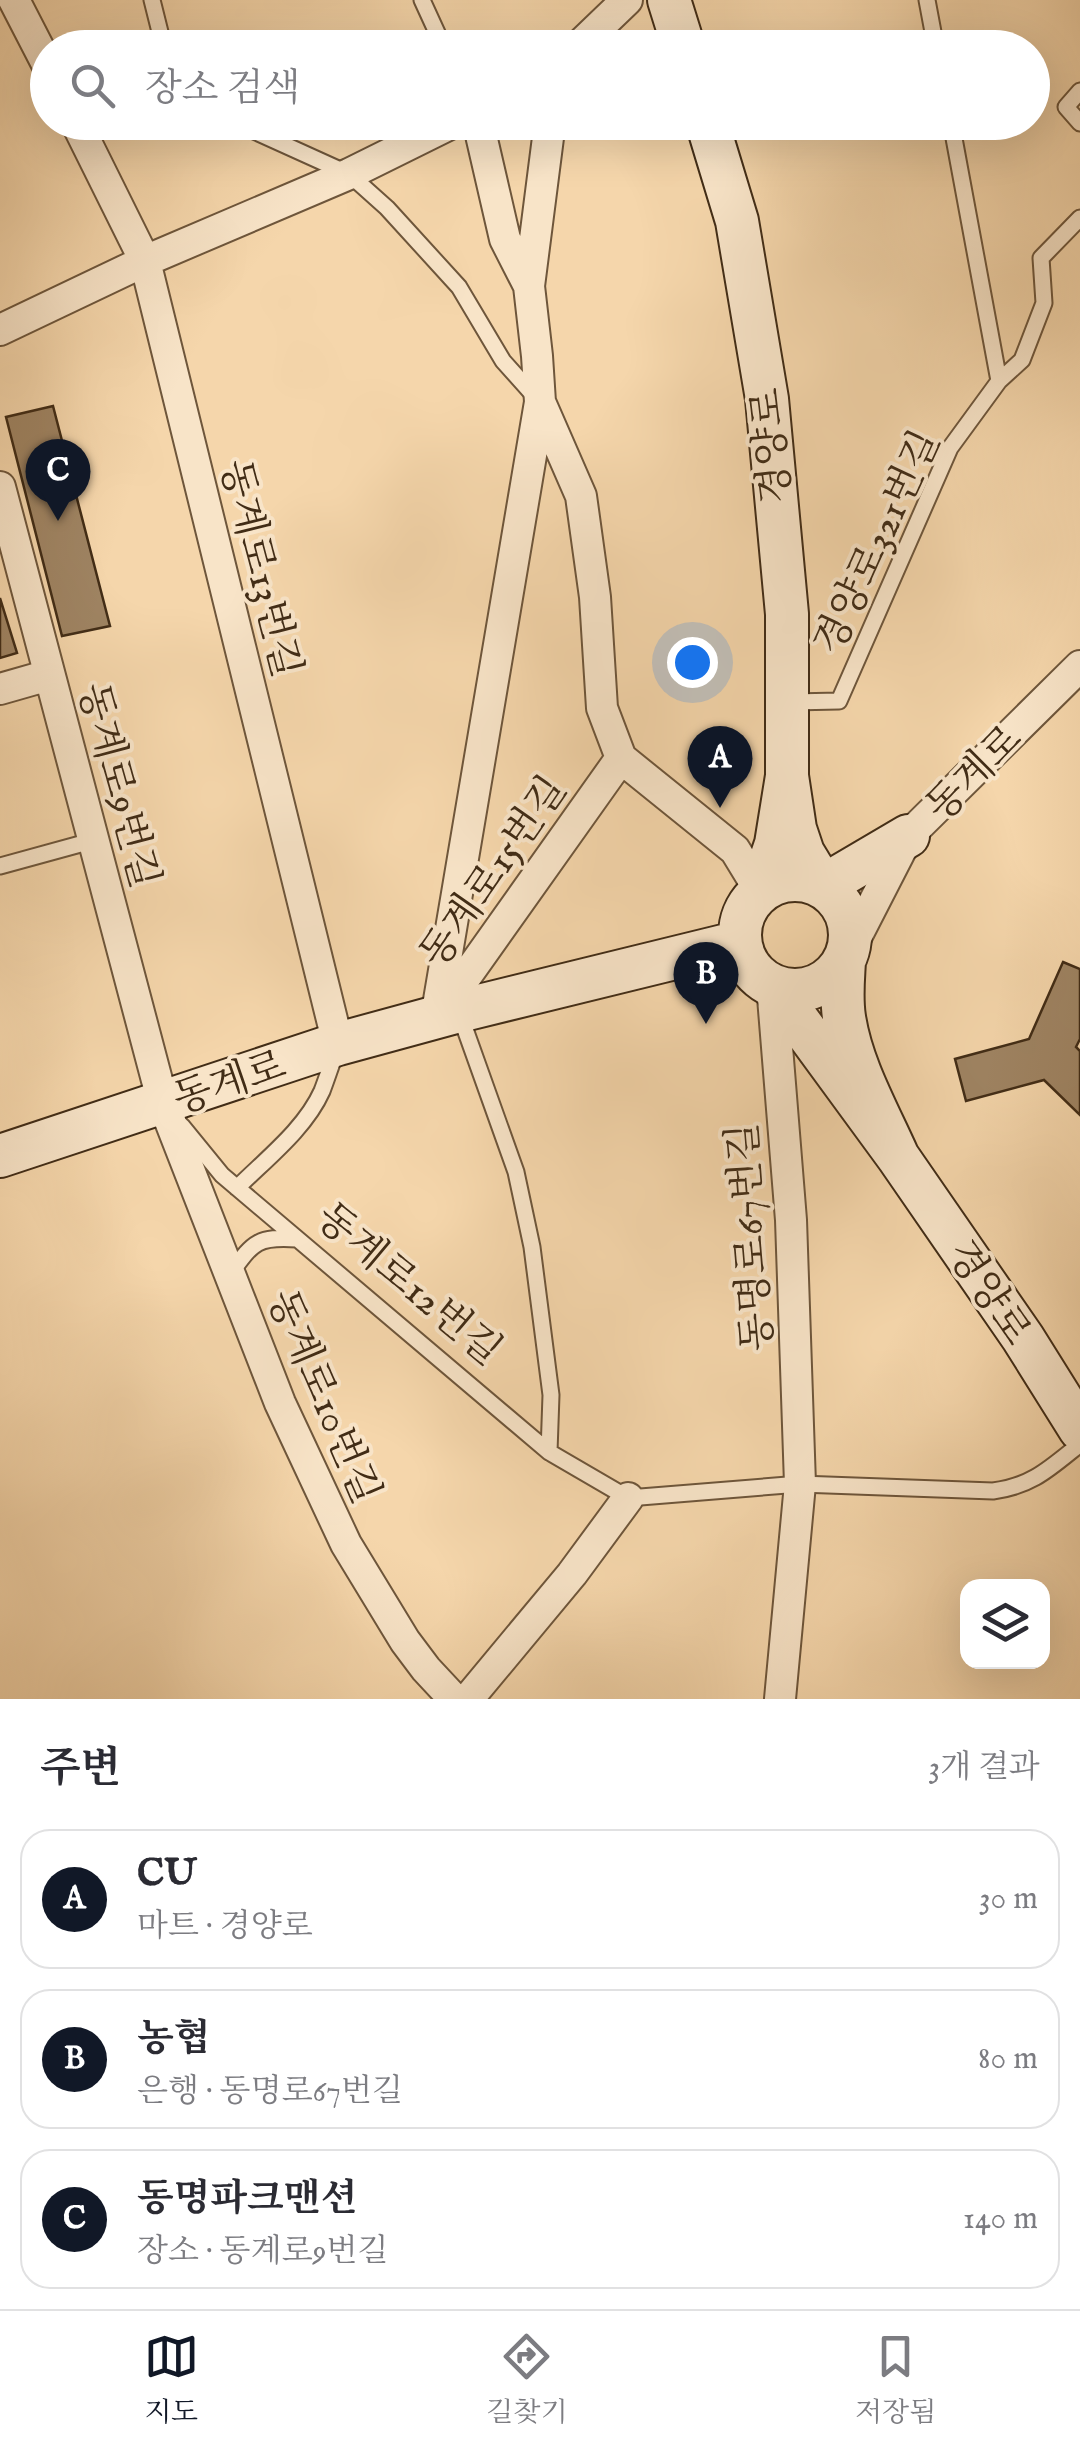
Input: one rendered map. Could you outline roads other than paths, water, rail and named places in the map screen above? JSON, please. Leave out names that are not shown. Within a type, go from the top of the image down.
[{"type":"street","points":[[14,0],[30,31]]},
{"type":"street","points":[[596,30],[627,0]]},
{"type":"street","name":"동계로13번길","points":[[85,140],[146,262],[338,1044]]},
{"type":"street","points":[[0,330],[418,140]]},
{"type":"street","name":"동계로15번길","points":[[447,1014],[540,402],[529,286],[505,239],[482,140]]},
{"type":"street","points":[[529,286],[548,140]]},
{"type":"street","name":"경양로","points":[[713,140],[737,220],[767,400],[786,614],[787,776],[795,829],[803,853],[822,886],[835,896],[850,922],[842,992],[844,1018],[854,1055],[898,1157]]},
{"type":"street","name":"동계로15번길","points":[[447,1014],[621,758],[602,708],[595,598],[582,496],[540,402]]},
{"type":"street","name":"동계로9번길","points":[[0,487],[163,1103]]},
{"type":"street","name":"동계로","points":[[846,957],[908,836],[1080,666]]},
{"type":"street","points":[[0,689],[49,676]]},
{"type":"street","points":[[621,758],[735,850],[760,891]]},
{"type":"street","points":[[760,891],[776,844],[787,776]]},
{"type":"street","points":[[740,942],[742,920],[760,891],[791,879],[822,886],[908,836]]},
{"type":"street","name":"경양로","points":[[740,942],[750,968],[772,985],[898,1157],[1080,1428]]},
{"type":"street","name":"동계로","points":[[0,1156],[338,1044],[740,942]]},
{"type":"street","points":[[772,985],[804,990],[820,984],[834,974],[846,957]]},
{"type":"street","name":"동명로67번길","points":[[772,985],[791,1220],[800,1484],[780,1699]]},
{"type":"street","name":"동계로10번길","points":[[163,1103],[280,1403],[346,1544],[405,1641],[454,1699]]},
{"type":"street","points":[[468,1699],[572,1574],[628,1498]]},
{"type":"lane","points":[[152,0],[160,30]]},
{"type":"lane","points":[[422,0],[436,30]]},
{"type":"lane","points":[[927,0],[933,30]]},
{"type":"lane","points":[[1080,90],[1066,107],[1080,123]]},
{"type":"lane","points":[[274,140],[349,174]]},
{"type":"lane","points":[[953,140],[999,381]]},
{"type":"lane","name":"동계로15번길","points":[[349,174],[387,208],[459,287],[503,361],[540,402]]},
{"type":"lane","name":"경양로321번길","points":[[788,702],[839,701],[950,448],[999,381],[1022,360],[1044,303],[1041,258],[1080,218]]},
{"type":"lane","points":[[0,866],[95,840]]},
{"type":"lane","points":[[447,1014],[516,1172],[552,1395],[549,1452]]},
{"type":"lane","points":[[237,1188],[309,1112],[321,1093],[338,1044]]},
{"type":"lane","name":"동계로12번길","points":[[163,1103],[222,1175],[296,1239],[549,1452],[628,1498]]},
{"type":"lane","points":[[230,1274],[259,1241],[273,1237],[296,1239]]},
{"type":"lane","points":[[628,1498],[800,1484],[1003,1490],[1033,1480],[1080,1444]]},
{"type":"place","name":"동명파크맨션","points":[[58,521]]},
{"type":"place","name":"CU","points":[[720,808]]},
{"type":"place","name":"농협","points":[[706,1024]]}]
